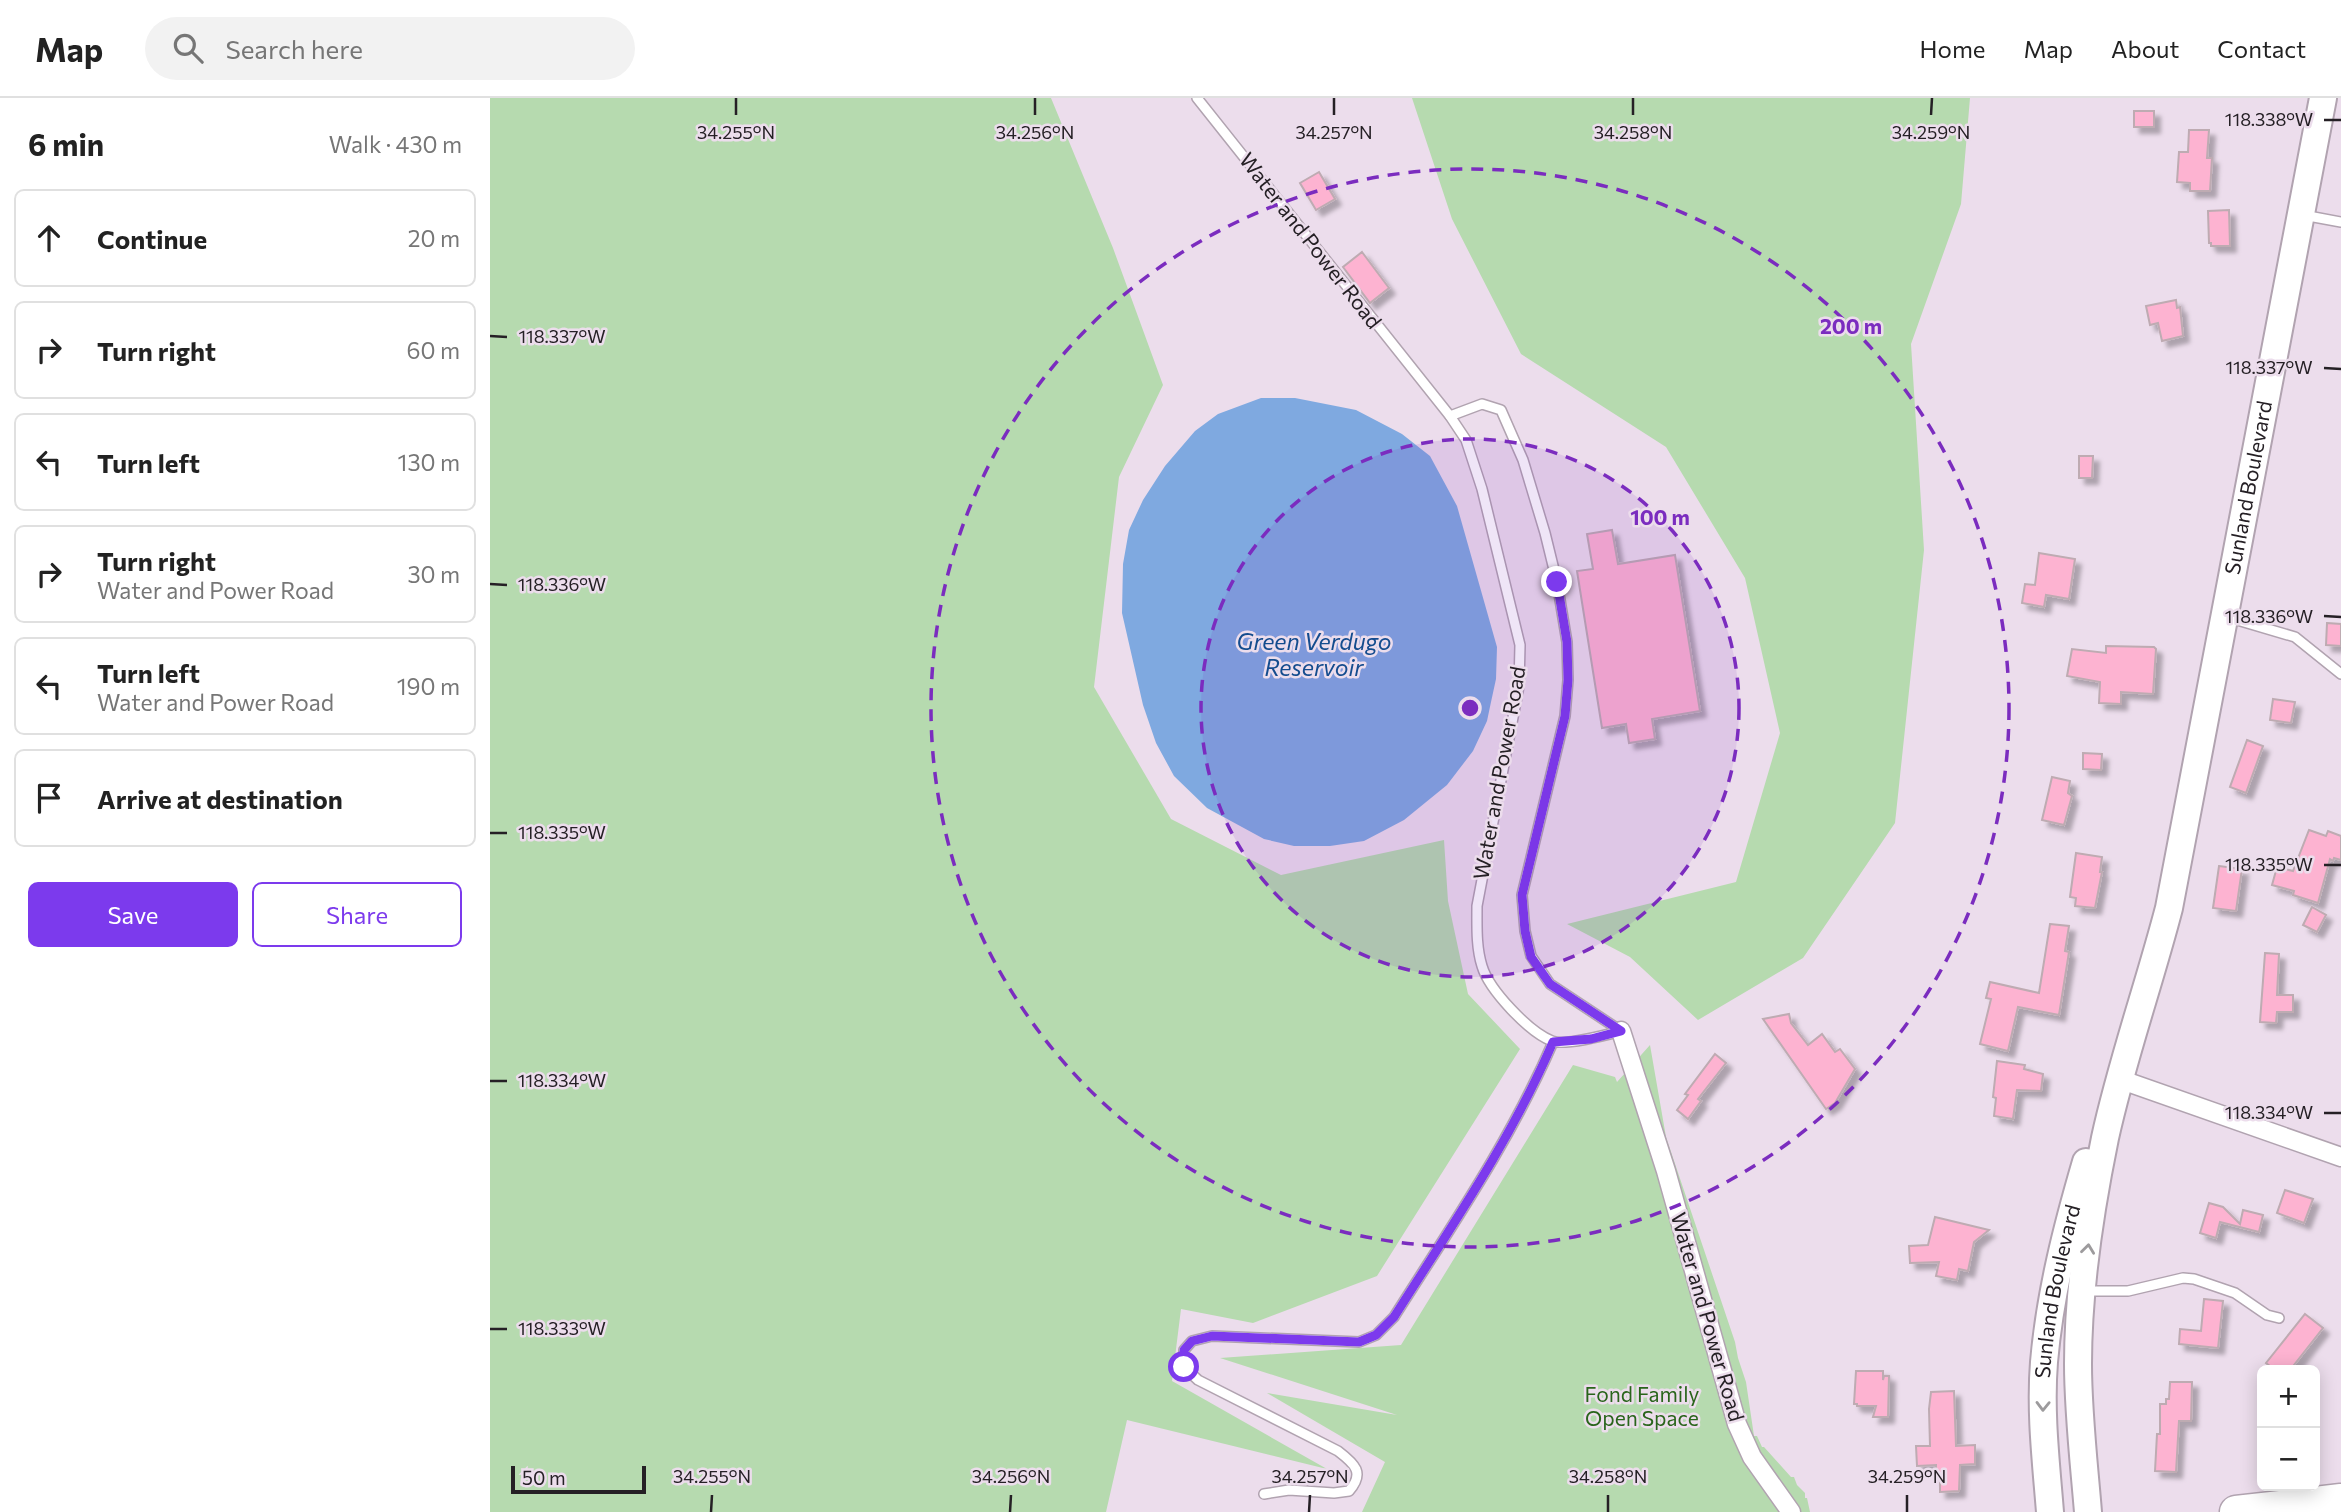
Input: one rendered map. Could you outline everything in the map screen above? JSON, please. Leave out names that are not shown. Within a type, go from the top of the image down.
[{"type":"highway","points":[[2236,1512],[2341,1500]]},
{"type":"main road","name":"Sunland Boulevard","points":[[2088,1512],[2078,1364],[2082,1291],[2091,1217],[2119,1079],[2149,985],[2169,908],[2323,98]]},
{"type":"main road","name":"Sunland Boulevard","points":[[2050,1512],[2043,1427],[2044,1363],[2052,1299],[2070,1217],[2095,1132],[2119,1079]]},
{"type":"street","name":"Water and Power Road","points":[[1621,1031],[1665,1171],[1737,1424],[1752,1457],[1791,1512]]},
{"type":"street","points":[[2119,1079],[2341,1157]]},
{"type":"lane","name":"Water and Power Road","points":[[1197,98],[1450,416],[1466,440],[1482,489],[1520,645],[1519,686],[1477,906],[1482,968],[1497,992],[1522,1020],[1553,1042]]},
{"type":"lane","points":[[2301,215],[2341,222]]},
{"type":"lane","name":"Water and Power Road","points":[[1450,416],[1482,404],[1501,410],[1523,460],[1542,524],[1557,582],[1567,642],[1565,716],[1522,895],[1525,931],[1531,957],[1550,984],[1621,1031]]},
{"type":"lane","points":[[2225,616],[2295,637],[2341,674]]},
{"type":"lane","points":[[1264,1494],[1289,1490],[1334,1493],[1349,1491],[1356,1483],[1358,1473],[1352,1462],[1338,1451],[1198,1380],[1184,1367],[1184,1350],[1192,1341],[1212,1336],[1359,1342],[1376,1335],[1394,1317],[1494,1159],[1553,1042],[1591,1039],[1621,1031]]},
{"type":"lane","points":[[2082,1291],[2128,1291],[2183,1278],[2194,1279],[2235,1293],[2267,1315],[2279,1318]]},
{"type":"green space","points":[[490,98],[1051,98],[1113,248],[1163,385],[1119,477],[1094,687],[1171,819],[1281,875],[1444,840],[1448,901],[1468,994],[1520,1049],[1377,1276],[1253,1323],[1181,1309],[1172,1381],[1327,1469],[1127,1420],[1106,1512],[490,1512]]},
{"type":"green space","points":[[1412,98],[1970,98],[1961,204],[1911,344],[1924,550],[1895,823],[1803,958],[1698,1020],[1630,957],[1567,924],[1736,882],[1780,733],[1745,578],[1666,447],[1521,354],[1452,219]]},
{"type":"green space","name":"Fond Family Open Space","points":[[1650,1045],[1666,1137],[1735,1342],[1746,1382],[1754,1436],[1757,1436],[1762,1447],[1791,1477],[1794,1477],[1805,1493],[1810,1512],[1362,1512],[1385,1462],[1267,1393],[1397,1415],[1220,1358],[1401,1345],[1573,1065],[1615,1077],[1617,1082]]},
{"type":"water","name":"Green Verdugo Reservoir","points":[[1261,398],[1295,398],[1356,410],[1402,434],[1430,456],[1457,506],[1497,647],[1496,679],[1487,721],[1473,751],[1447,785],[1404,820],[1364,841],[1330,846],[1294,846],[1264,839],[1207,808],[1174,776],[1156,743],[1143,705],[1122,613],[1123,564],[1129,530],[1143,500],[1165,466],[1195,431],[1218,414]]},
{"type":"building","points":[[2134,111],[2154,111],[2154,127],[2134,127]]},
{"type":"building","points":[[2189,130],[2209,130],[2207,158],[2212,158],[2210,191],[2190,191],[2190,183],[2177,182],[2179,152],[2188,152]]},
{"type":"building","points":[[1319,172],[1335,199],[1316,210],[1300,183]]},
{"type":"building","points":[[2229,210],[2230,246],[2211,246],[2208,211]]},
{"type":"building","points":[[1362,252],[1389,288],[1370,303],[1343,267]]},
{"type":"building","points":[[2176,300],[2177,308],[2180,307],[2183,336],[2162,341],[2158,323],[2150,325],[2146,306]]},
{"type":"building","points":[[2079,456],[2093,456],[2092,478],[2079,478]]},
{"type":"building","points":[[1612,530],[1618,564],[1675,555],[1700,711],[1652,719],[1655,739],[1629,743],[1626,724],[1602,728],[1577,571],[1593,569],[1587,534]]},
{"type":"building","points":[[2039,553],[2075,559],[2069,599],[2046,595],[2044,607],[2022,603],[2025,584],[2035,585]]},
{"type":"building","points":[[2327,623],[2341,624],[2341,646],[2326,645]]},
{"type":"building","points":[[2106,646],[2156,649],[2153,694],[2121,692],[2121,704],[2099,703],[2100,682],[2067,676],[2072,649],[2106,653]]},
{"type":"building","points":[[2273,699],[2295,702],[2291,723],[2270,720]]},
{"type":"building","points":[[2247,740],[2263,746],[2246,793],[2230,787]]},
{"type":"building","points":[[2083,753],[2102,754],[2101,770],[2083,769]]},
{"type":"building","points":[[2052,777],[2070,781],[2068,793],[2072,796],[2064,825],[2042,820]]},
{"type":"building","points":[[2309,830],[2326,836],[2328,831],[2341,836],[2341,860],[2330,859],[2318,903],[2293,895],[2294,891],[2272,885],[2277,867],[2293,871]]},
{"type":"building","points":[[2076,853],[2102,857],[2095,908],[2075,906],[2076,898],[2070,897]]},
{"type":"building","points":[[2219,866],[2242,869],[2236,911],[2213,908]]},
{"type":"building","points":[[2312,907],[2326,915],[2317,932],[2303,925]]},
{"type":"building","points":[[2050,924],[2069,926],[2065,951],[2069,952],[2059,1015],[2018,1007],[2008,1051],[1980,1044],[1991,999],[1986,998],[1990,982],[2039,993]]},
{"type":"building","points":[[2265,953],[2279,954],[2277,995],[2293,995],[2293,1012],[2277,1012],[2276,1023],[2260,1022]]},
{"type":"building","points":[[1789,1014],[1791,1023],[1808,1045],[1822,1034],[1835,1052],[1840,1049],[1855,1069],[1835,1103],[1826,1109],[1763,1019]]},
{"type":"building","points":[[1715,1054],[1726,1063],[1698,1099],[1701,1101],[1688,1119],[1677,1110],[1688,1095],[1685,1094]]},
{"type":"building","points":[[1997,1061],[2025,1065],[2024,1069],[2043,1074],[2041,1091],[2017,1090],[2013,1119],[1994,1116]]},
{"type":"building","points":[[2285,1190],[2313,1199],[2304,1223],[2277,1213]]},
{"type":"building","points":[[2209,1203],[2223,1207],[2240,1224],[2243,1210],[2263,1215],[2259,1232],[2220,1222],[2216,1238],[2200,1233]]},
{"type":"building","points":[[1935,1217],[1989,1230],[1974,1242],[1968,1271],[1959,1269],[1957,1280],[1936,1276],[1939,1262],[1910,1263],[1909,1246],[1928,1245]]},
{"type":"building","points":[[2204,1299],[2223,1301],[2218,1348],[2179,1344],[2180,1329],[2201,1331]]},
{"type":"building","points":[[2305,1314],[2323,1328],[2294,1365],[2266,1363]]},
{"type":"building","points":[[1856,1371],[1883,1371],[1883,1380],[1884,1376],[1889,1376],[1888,1417],[1873,1417],[1876,1406],[1854,1404]]},
{"type":"building","points":[[2170,1382],[2192,1382],[2191,1421],[2179,1421],[2176,1472],[2155,1471],[2157,1434],[2160,1434],[2160,1404],[2166,1404],[2166,1399],[2169,1399]]},
{"type":"building","points":[[1954,1391],[1956,1446],[1975,1445],[1975,1464],[1960,1465],[1959,1491],[1940,1492],[1936,1465],[1917,1466],[1916,1446],[1930,1446],[1931,1392]]},
{"type":"route","points":[[1184,1367],[1184,1350],[1192,1341],[1212,1336],[1359,1342],[1376,1335],[1394,1317],[1494,1159],[1553,1042],[1591,1039],[1621,1031],[1550,984],[1531,957],[1525,931],[1522,895],[1526,871],[1565,716],[1567,642],[1557,582]]}]
